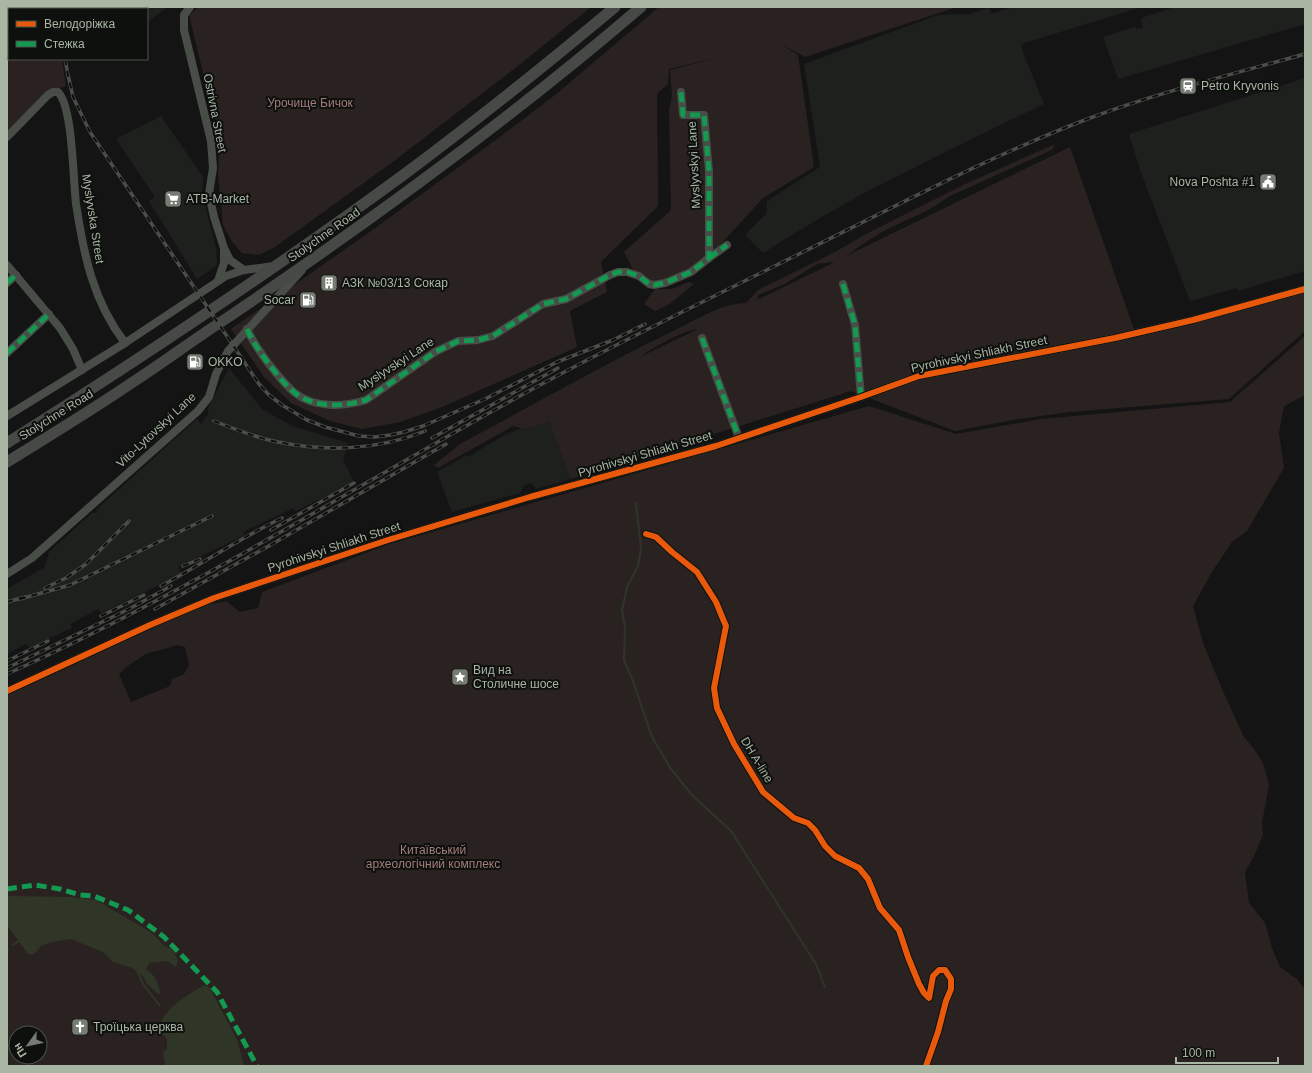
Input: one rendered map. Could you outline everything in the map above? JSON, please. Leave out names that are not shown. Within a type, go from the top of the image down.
[{"type":"highway","name":"Stolychne Road","points":[[7,442],[123,369],[275,266],[507,96],[615,7]]},
{"type":"highway","name":"Stolychne Road","points":[[7,462],[132,383],[310,262],[484,133],[580,58],[641,7]]},
{"type":"street","name":"Ostrivna Street","points":[[190,7],[184,15],[184,30],[211,141],[213,168],[210,194],[214,217],[224,248],[230,260],[244,270]]},
{"type":"street","name":"Myslyvska Street","points":[[7,137],[48,95],[53,92],[58,92],[62,96],[68,116],[76,203],[90,276],[100,302],[125,343]]},
{"type":"street","name":"Myslyvskyi Lane","points":[[681,92],[683,116],[704,115],[709,171],[709,258]]},
{"type":"street","name":"Myslyvskyi Lane","points":[[247,329],[263,356],[295,393],[306,399],[321,403],[337,405],[354,404],[366,400],[435,352],[458,342],[478,340],[493,336],[543,304],[566,299],[610,275],[618,272],[627,272],[638,276],[649,284],[654,285],[665,283],[691,272],[727,246]]},
{"type":"street","name":"Ostrivna Street","points":[[218,281],[224,263],[224,248]]},
{"type":"street","name":"Vito-Lytovskyi Lane","points":[[7,574],[32,558],[198,410],[209,397],[211,386],[222,360],[228,351],[310,262]]},
{"type":"street","points":[[7,265],[68,338],[82,370]]},
{"type":"street","points":[[7,416],[125,343],[226,276],[244,270],[275,266]]},
{"type":"street","points":[[7,283],[16,275]]},
{"type":"street","points":[[843,284],[855,325],[861,397]]},
{"type":"street","name":"Pyrohivskyi Shliakh Street","points":[[7,691],[150,625],[214,598],[388,540],[530,497],[615,475],[739,438],[919,376],[1115,338],[1186,322],[1305,290]]},
{"type":"street","points":[[7,354],[49,314]]},
{"type":"street","points":[[702,338],[739,438]]},
{"type":"shaded area","points":[[168,7],[148,21],[148,8],[74,8]]},
{"type":"shaded area","points":[[1013,7],[1142,7],[1021,44],[1044,104],[864,193],[763,253],[745,235],[767,213],[767,201],[820,167],[804,64],[938,15],[969,14],[989,8],[991,14]]},
{"type":"shaded area","points":[[1175,7],[1305,7],[1305,24],[1118,79],[1103,37],[1134,27],[1137,29],[1143,28],[1141,18]]},
{"type":"shaded area","points":[[1305,78],[1305,271],[1238,291],[1237,288],[1190,301],[1140,170],[1129,134]]},
{"type":"shaded area","points":[[161,116],[203,177],[202,193],[216,248],[217,261],[216,266],[197,279],[149,201],[155,197],[116,139]]},
{"type":"shaded area","points":[[229,368],[262,409],[292,426],[348,443],[343,460],[354,482],[296,511],[293,508],[243,532],[245,535],[178,567],[182,574],[102,613],[98,609],[70,624],[72,628],[29,648],[26,644],[7,654],[7,589],[45,567],[49,552],[92,513],[96,513],[97,509],[197,419],[201,424],[209,413],[207,410]]},
{"type":"shaded area","points":[[544,418],[549,420],[571,479],[536,489],[531,483],[524,485],[520,493],[452,512],[437,472],[467,455],[468,457],[503,436]]},
{"type":"shaded area","points":[[7,896],[71,897],[96,900],[152,933],[164,946],[172,949],[178,960],[176,967],[167,961],[149,963],[146,969],[154,977],[161,995],[147,984],[143,976],[137,971],[130,967],[113,962],[103,952],[71,939],[52,942],[41,946],[34,954],[28,954],[7,925]]},
{"type":"shaded area","points":[[205,985],[210,988],[238,1042],[244,1066],[165,1065],[163,1053],[167,1048],[167,1039],[164,1035],[160,1036],[159,1025],[173,1006]]},
{"type":"green space","points":[[7,7],[57,7],[8,8],[8,60],[62,60],[66,86],[52,91],[7,132]]},
{"type":"green space","name":"Урочище Бичок","points":[[199,7],[591,7],[519,65],[394,161],[275,247],[259,255],[242,253],[233,243],[223,225],[218,175],[220,142],[189,15]]},
{"type":"green space","points":[[659,7],[957,7],[805,57],[779,43],[798,55],[814,167],[763,198],[699,268],[652,283],[634,271],[624,252],[671,210],[669,110],[672,96],[670,70],[719,57],[669,69],[668,84],[657,94],[658,206],[601,262],[607,292],[570,311],[577,347],[440,408],[400,422],[362,429],[330,421],[291,403],[264,377],[231,329],[374,229],[497,139],[555,95]]},
{"type":"green space","points":[[1055,144],[1052,150],[948,197],[924,212],[882,232],[848,255],[1070,147],[1136,335],[1305,293],[1305,331],[1229,399],[1070,412],[1013,420],[955,431],[851,391],[571,479],[549,421],[525,429],[513,426],[438,468],[434,465],[460,444],[593,372],[708,313],[727,306],[746,303],[758,290],[835,252],[866,234],[965,184]],"holes":[[[833,263],[757,300],[758,295],[785,284],[817,264]],[[698,329],[640,357],[685,332]]]},
{"type":"green space","points":[[689,282],[694,284],[671,303],[655,311],[644,304],[655,289],[672,289]]},
{"type":"green space","name":"Китаївський археологічний комплекс","points":[[1305,336],[1305,395],[1284,406],[1279,433],[1284,468],[1247,531],[1232,542],[1212,572],[1193,606],[1203,643],[1222,689],[1244,737],[1263,763],[1269,785],[1262,823],[1263,835],[1245,872],[1249,903],[1265,923],[1272,948],[1280,967],[1297,979],[1305,990],[1305,1066],[7,1066],[7,692],[44,674],[48,677],[197,607],[226,601],[240,612],[258,608],[262,592],[387,545],[869,406],[956,434],[1041,419],[1230,402]],"holes":[[[178,645],[185,647],[189,665],[184,674],[172,679],[170,686],[131,702],[119,674],[129,665],[146,654]]]},
{"type":"waterway","points":[[636,503],[641,549],[638,566],[627,587],[622,610],[625,628],[624,660],[633,681],[652,737],[671,769],[692,795],[731,831],[816,964],[825,987]]},
{"type":"waterway","points":[[13,945],[20,940]]},
{"type":"waterway","points":[[137,970],[143,984],[160,1006]]},
{"type":"railway","points":[[7,674],[69,645],[192,582],[567,370],[944,182],[1016,149],[1090,118],[1143,100],[1305,54]]},
{"type":"railway","points":[[65,60],[73,97],[90,132],[259,384],[269,395],[282,405],[307,420],[325,427],[359,436],[375,437],[404,432],[423,426],[485,399],[557,362],[613,340],[645,324]]},
{"type":"railway","points":[[432,438],[558,368]]},
{"type":"railway","points":[[214,421],[270,440],[296,445],[334,448],[390,442],[425,431]]},
{"type":"railway","points":[[155,609],[267,547],[446,444]]},
{"type":"railway","points":[[271,530],[354,483]]},
{"type":"railway","points":[[20,599],[70,585],[212,516]]},
{"type":"railway","points":[[161,586],[251,534],[282,518]]},
{"type":"railway","points":[[45,588],[66,578],[86,564],[129,521]]},
{"type":"railway","points":[[183,566],[200,559]]},
{"type":"railway","points":[[7,668],[129,609],[171,586]]},
{"type":"railway","points":[[101,616],[144,595]]},
{"type":"railway","points":[[7,602],[25,597]]},
{"type":"railway","points":[[7,661],[48,641]]},
{"type":"marked path","points":[[247,329],[268,363],[284,383],[295,393],[303,398],[320,404],[348,404],[366,400],[435,352],[458,341],[478,340],[493,336],[543,304],[566,299],[610,275],[618,272],[627,272],[639,276],[649,284],[654,285],[665,283],[691,272],[709,258],[709,171],[704,115],[683,115],[681,92]]},
{"type":"marked path","points":[[709,258],[727,245]]},
{"type":"marked path","points":[[7,283],[16,275]]},
{"type":"marked path","points":[[843,284],[855,325],[861,397]]},
{"type":"marked path","points":[[7,353],[49,314]]},
{"type":"marked path","points":[[702,338],[739,438]]},
{"type":"marked path","points":[[7,889],[35,885],[60,889],[80,895],[94,896],[128,910],[164,937],[217,992],[257,1066]]},
{"type":"cycle path","points":[[7,691],[150,625],[214,598],[388,540],[530,497],[716,446],[919,376],[1115,338],[1193,320],[1305,289]]},
{"type":"cycle path","name":"DH A-line","points":[[646,534],[656,537],[697,572],[716,602],[726,626],[714,688],[717,708],[734,744],[763,792],[794,818],[808,823],[815,830],[825,846],[835,856],[859,868],[868,879],[880,908],[899,930],[919,984],[929,998],[933,976],[939,970],[945,970],[951,979],[951,989],[926,1066]]},
{"type":"place","name":"Petro Kryvonis","points":[[1188,86]]},
{"type":"place","name":"Nova Poshta #1","points":[[1268,182]]},
{"type":"place","name":"ATB-Market","points":[[173,199]]},
{"type":"place","name":"АЗК №03/13 Сокар","points":[[329,283]]},
{"type":"place","name":"Socar","points":[[308,300]]},
{"type":"place","name":"OKKO","points":[[195,362]]},
{"type":"place","name":"Вид на Столичне шосе","points":[[460,677]]},
{"type":"place","name":"Троїцька церква","points":[[80,1027]]}]
